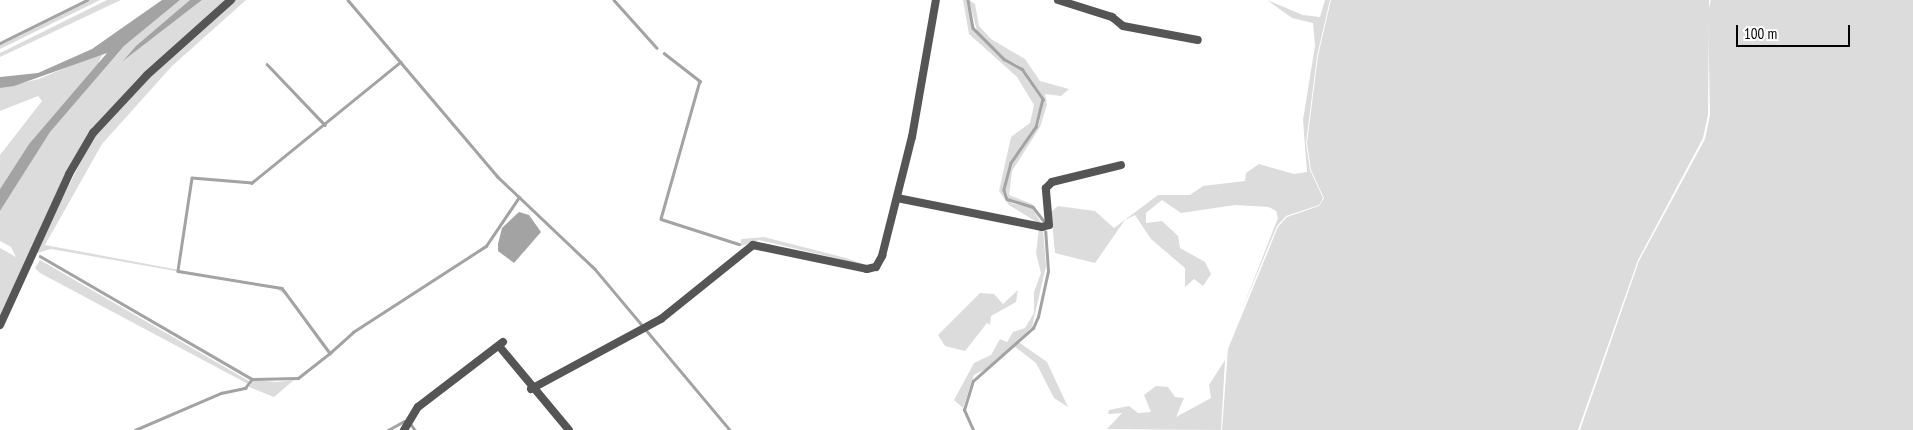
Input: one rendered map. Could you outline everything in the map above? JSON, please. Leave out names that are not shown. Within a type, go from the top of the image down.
[{"type":"street","points":[[0,325],[70,174],[93,133],[147,75],[231,0]]},
{"type":"street","points":[[531,389],[667,315],[753,245],[774,246],[867,269],[876,267],[897,198],[936,0]]},
{"type":"street","points":[[1058,0],[1112,17],[1123,26],[1198,40]]},
{"type":"street","points":[[897,198],[1042,227],[1050,225],[1046,188],[1052,182],[1121,165]]},
{"type":"street","points":[[404,430],[418,407],[501,344],[531,389],[568,430]]},
{"type":"shaded area","points":[[88,0],[100,0],[0,49],[0,43]]},
{"type":"shaded area","points":[[107,0],[121,0],[0,57],[0,53]]},
{"type":"shaded area","points":[[162,0],[180,0],[124,46],[50,132],[0,211],[0,189],[29,144],[107,53],[14,86],[0,88],[0,77],[38,73],[92,49]]},
{"type":"shaded area","points":[[180,0],[190,0],[123,61],[202,0],[228,0],[145,74],[92,132],[0,320],[0,248],[16,257],[11,247],[0,241],[0,211],[49,132],[124,46]]},
{"type":"shaded area","points":[[190,0],[202,0],[123,61],[136,46]]},
{"type":"shaded area","points":[[234,0],[246,0],[172,66],[102,144],[45,245],[282,289],[298,307],[327,353],[288,297],[277,289],[51,249],[34,254],[94,136],[135,89]]},
{"type":"shaded area","points":[[963,0],[967,0],[975,32],[1004,61],[1019,68],[1042,101],[1033,131],[1010,162],[1002,191],[1011,203],[1032,208],[1043,226],[1009,205],[999,191],[1011,137],[1030,123],[1034,105],[1017,77],[969,34]]},
{"type":"shaded area","points":[[969,0],[975,4],[979,26],[991,39],[1025,59],[1040,81],[1069,89],[1061,96],[1045,94],[1047,105],[1040,127],[1012,171],[1009,195],[1032,204],[1038,211],[1009,199],[1005,188],[1011,165],[1039,124],[1044,100],[1020,66],[1005,59],[977,31]]},
{"type":"shaded area","points":[[1267,0],[1303,15],[1320,17],[1325,0],[1330,0],[1317,56],[1306,143],[1310,170],[1323,198],[1319,205],[1286,216],[1277,226],[1241,312],[1278,218],[1276,211],[1269,207],[1235,205],[1181,213],[1162,200],[1146,213],[1146,223],[1162,221],[1178,236],[1180,248],[1205,262],[1211,274],[1203,286],[1194,279],[1185,287],[1185,268],[1151,239],[1135,215],[1125,220],[1095,263],[1055,253],[1051,212],[1058,206],[1095,211],[1114,228],[1158,195],[1190,195],[1203,186],[1245,181],[1246,173],[1259,164],[1294,174],[1307,172],[1303,120],[1315,46],[1313,23],[1292,18]]},
{"type":"shaded area","points":[[1331,0],[1709,0],[1708,115],[1703,138],[1638,260],[1578,430],[1222,430],[1228,349],[1278,227],[1287,217],[1319,206],[1324,198],[1311,170],[1307,143],[1318,56]]},
{"type":"shaded area","points":[[1711,0],[1913,0],[1913,430],[1580,430],[1639,261],[1705,139],[1710,115],[1708,11]]},
{"type":"shaded area","points":[[104,51],[98,64],[29,144],[0,189],[0,155],[42,101],[38,96],[0,111],[0,88],[39,79]]},
{"type":"shaded area","points":[[519,212],[529,215],[541,232],[514,263],[498,251],[498,244],[502,228]]},
{"type":"shaded area","points":[[1039,229],[1043,230],[1046,266],[1032,327],[995,364],[974,375],[963,408],[954,400],[974,363],[991,355],[1000,339],[1007,342],[1013,332],[1025,328],[1034,313],[1034,292],[1041,273],[1036,253]]},
{"type":"shaded area","points":[[764,237],[846,258],[869,266],[759,240],[741,246],[741,239]]},
{"type":"shaded area","points":[[40,260],[249,381],[248,384],[40,273],[35,268]]},
{"type":"shaded area","points":[[1018,290],[1016,302],[991,316],[990,325],[987,323],[965,351],[945,346],[938,335],[980,293],[994,294],[1003,304]]},
{"type":"shaded area","points":[[1017,341],[1047,362],[1068,407],[1054,398],[1036,363],[1014,346]]},
{"type":"shaded area","points":[[1225,360],[1221,430],[1107,429],[1122,413],[1108,414],[1109,410],[1129,406],[1138,413],[1151,412],[1144,395],[1156,386],[1168,387],[1175,397],[1184,398],[1176,417],[1211,398],[1209,385]]},
{"type":"shaded area","points":[[254,380],[277,382],[294,380],[274,397],[249,387]]},
{"type":"waterway","points":[[0,43],[87,0]]},
{"type":"waterway","points":[[348,0],[497,176],[595,269],[730,430]]},
{"type":"waterway","points":[[614,0],[657,48]]},
{"type":"waterway","points":[[968,0],[973,28],[1004,59],[1022,69],[1043,99],[1036,127],[1011,163],[1004,190],[1007,199],[1033,207],[1044,221]]},
{"type":"waterway","points":[[664,53],[700,81],[661,219],[739,244]]},
{"type":"waterway","points":[[401,62],[252,183],[192,178],[178,271],[282,288],[330,353],[353,332],[486,246],[519,197]]},
{"type":"waterway","points":[[267,64],[325,125]]},
{"type":"waterway","points":[[973,430],[964,410],[973,381],[1033,328],[1038,317],[1048,271],[1045,232]]},
{"type":"waterway","points":[[40,256],[252,379],[298,378],[330,353]]},
{"type":"waterway","points":[[135,430],[221,393],[245,388],[252,379]]},
{"type":"waterway","points":[[388,430],[404,421]]},
{"type":"waterway","points":[[410,423],[415,430]]}]
